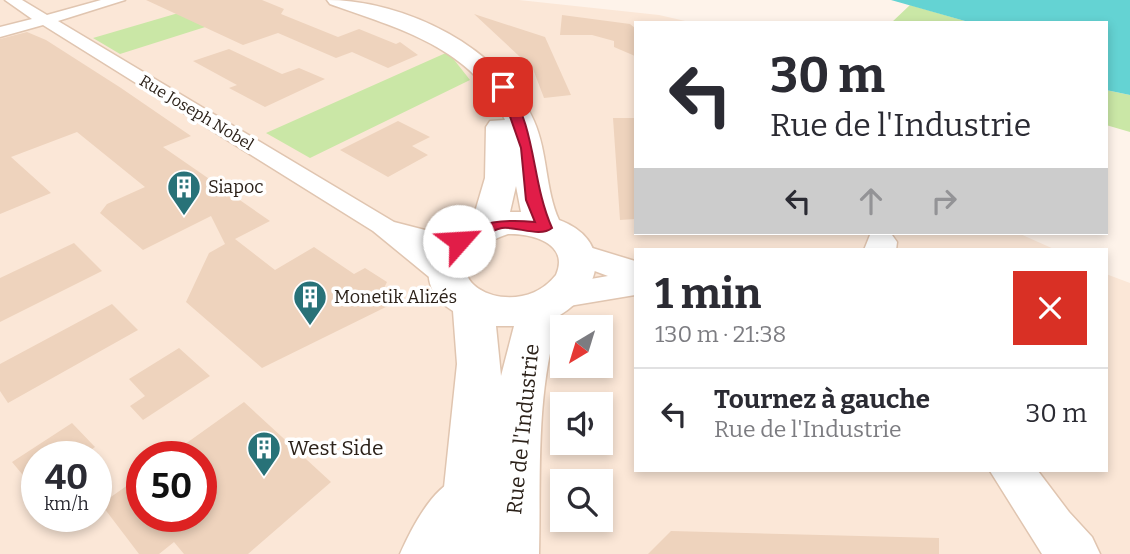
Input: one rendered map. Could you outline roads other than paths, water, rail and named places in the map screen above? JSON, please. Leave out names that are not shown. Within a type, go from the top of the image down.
[{"type":"main road","points":[[337,0],[452,46],[485,68],[513,101],[527,148],[533,200],[545,228]]},
{"type":"main road","points":[[452,46],[488,92],[496,110],[503,147],[503,178],[475,232],[450,252],[479,364],[465,554]]},
{"type":"main road","points":[[475,232],[521,223],[545,228],[565,238],[576,253]]},
{"type":"main road","name":"Rue de l'Industrie","points":[[511,554],[521,399],[533,328],[552,301],[573,284],[578,272],[576,253]]},
{"type":"main road","points":[[459,290],[504,313],[552,301]]},
{"type":"street","name":"Rue Joseph Nobel","points":[[12,0],[382,225],[459,290]]},
{"type":"street","points":[[0,32],[118,0]]},
{"type":"street","name":"Rue Joseph Nobel","points":[[382,225],[414,236],[475,232]]},
{"type":"street","points":[[576,253],[634,272]]},
{"type":"street","points":[[552,301],[634,283]]},
{"type":"street","points":[[421,554],[454,505],[472,458]]},
{"type":"street","points":[[1013,472],[1045,520],[1075,554]]},
{"type":"water","points":[[891,0],[1130,0],[1130,95],[1108,90],[1108,21],[965,21]]},
{"type":"place","name":"Siapoc","points":[[184,217]]},
{"type":"place","name":"Monetik Alizés","points":[[310,327]]},
{"type":"place","name":"West Side","points":[[264,478]]}]
